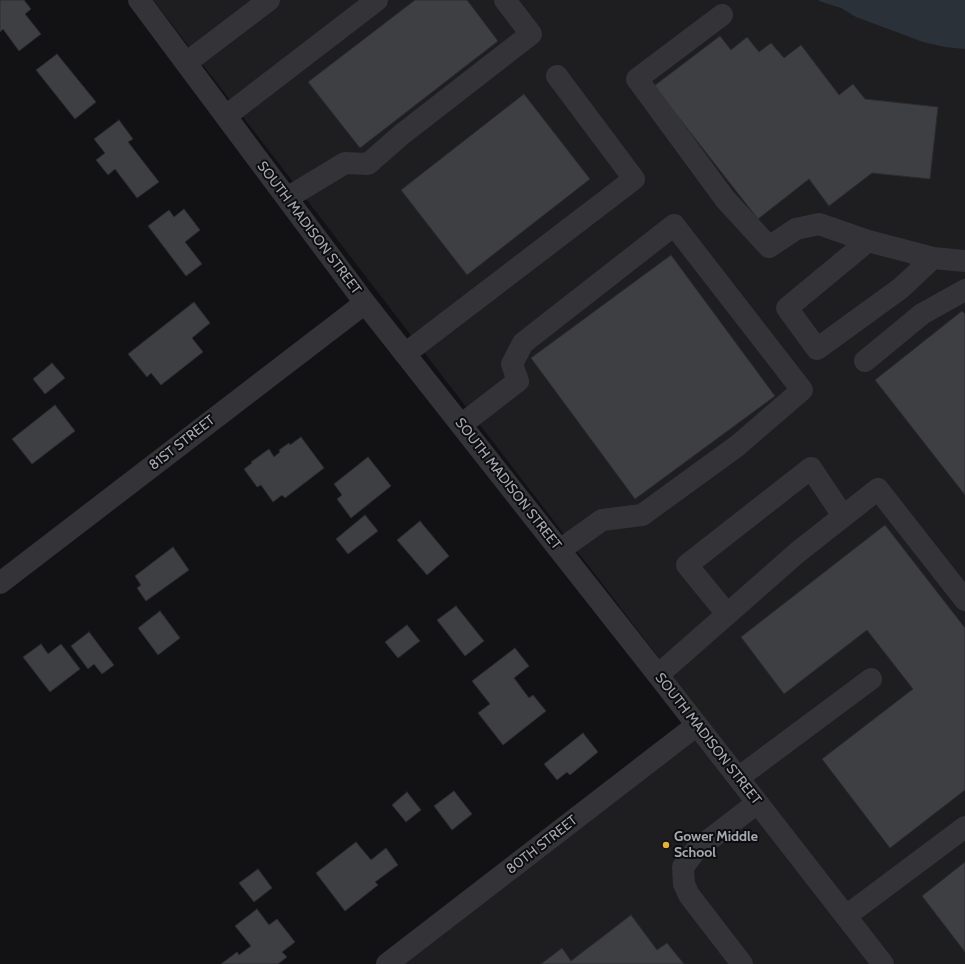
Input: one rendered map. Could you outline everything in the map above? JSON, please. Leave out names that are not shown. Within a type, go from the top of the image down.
[{"type":"street","name":"SOUTH MADISON STREET","points":[[139,0],[405,354],[658,674],[883,964]]},
{"type":"street","points":[[186,63],[269,0]]},
{"type":"street","points":[[226,116],[377,0]]},
{"type":"street","points":[[287,198],[345,162],[368,164],[401,135],[531,34],[505,0]]},
{"type":"street","points":[[722,15],[637,79],[725,199],[769,247],[796,229],[819,224],[868,241],[933,258],[965,261]]},
{"type":"street","points":[[405,354],[634,179],[557,76]]},
{"type":"street","points":[[461,425],[518,381],[512,364],[523,343],[674,225],[802,390],[737,446],[642,515],[602,520],[560,550]]},
{"type":"street","points":[[868,241],[787,308],[817,349],[901,288],[933,258]]},
{"type":"street","points":[[865,361],[922,314],[965,290]]},
{"type":"street","name":"81ST STREET","points":[[0,583],[365,302]]},
{"type":"street","points":[[727,614],[687,565],[811,468],[843,516]]},
{"type":"street","points":[[658,674],[798,552],[878,489],[965,600]]},
{"type":"street","points":[[738,778],[871,679]]},
{"type":"street","name":"80TH STREET","points":[[387,964],[697,725]]},
{"type":"street","points":[[742,964],[689,895],[684,884],[683,867],[696,850],[757,803]]},
{"type":"street","points":[[846,916],[965,827]]},
{"type":"shaded area","points":[[153,0],[965,0],[965,964],[893,964]]},
{"type":"shaded area","points":[[818,0],[965,0],[965,49],[945,47],[923,42],[856,17],[841,8]]},
{"type":"shaded area","name":"Gower Middle School","points":[[697,725],[882,964],[387,964]]},
{"type":"building","points":[[0,0],[24,0],[31,9],[25,14],[41,34],[19,51],[3,29],[0,32]]},
{"type":"building","points":[[415,0],[467,0],[498,41],[360,148],[308,82]]},
{"type":"building","points":[[720,36],[731,50],[747,37],[759,52],[771,43],[784,58],[801,45],[839,95],[853,84],[865,99],[938,107],[930,179],[872,173],[829,206],[809,179],[758,219],[654,86]]},
{"type":"building","points":[[57,54],[96,102],[75,119],[36,70]]},
{"type":"building","points":[[524,94],[590,179],[467,275],[401,190]]},
{"type":"building","points":[[119,120],[133,139],[128,142],[159,182],[137,198],[115,169],[108,175],[96,160],[105,153],[94,139]]},
{"type":"building","points":[[184,209],[200,230],[185,242],[202,264],[186,276],[148,226],[169,210],[174,217]]},
{"type":"building","points":[[671,255],[775,396],[635,499],[531,358]]},
{"type":"building","points":[[194,302],[210,323],[192,338],[203,352],[161,385],[151,373],[147,377],[128,354]]},
{"type":"building","points":[[962,311],[965,314],[965,495],[875,380]]},
{"type":"building","points":[[52,363],[65,378],[45,394],[33,379]]},
{"type":"building","points":[[55,405],[75,431],[32,464],[12,439]]},
{"type":"building","points":[[301,437],[324,468],[285,498],[282,495],[273,502],[261,485],[257,487],[244,469],[269,449],[274,457],[280,452],[279,450],[289,443],[290,445]]},
{"type":"building","points":[[368,457],[391,486],[351,518],[337,499],[342,495],[334,484]]},
{"type":"building","points":[[365,515],[378,531],[348,554],[336,539]]},
{"type":"building","points":[[420,521],[449,556],[427,575],[397,540]]},
{"type":"building","points":[[885,525],[965,628],[965,790],[890,848],[822,759],[913,689],[867,630],[784,694],[741,637]]},
{"type":"building","points":[[173,547],[189,570],[146,601],[137,588],[141,585],[135,576]]},
{"type":"building","points":[[456,606],[484,641],[465,656],[437,620]]},
{"type":"building","points":[[160,611],[180,638],[158,655],[138,628]]},
{"type":"building","points":[[407,625],[420,641],[398,658],[385,642]]},
{"type":"building","points":[[89,632],[114,665],[102,674],[94,664],[88,669],[71,646]]},
{"type":"building","points":[[41,644],[48,654],[61,644],[80,669],[50,692],[23,657]]},
{"type":"building","points":[[515,648],[529,666],[514,678],[529,698],[533,695],[546,711],[503,745],[478,713],[490,704],[472,681]]},
{"type":"building","points":[[583,733],[598,752],[570,775],[567,772],[557,780],[544,764]]},
{"type":"building","points":[[454,791],[472,814],[452,830],[434,806]]},
{"type":"building","points":[[407,792],[421,810],[406,822],[392,805]]},
{"type":"building","points":[[356,842],[371,860],[386,848],[398,865],[375,882],[378,885],[345,911],[316,873]]},
{"type":"building","points":[[965,862],[965,952],[922,896]]},
{"type":"building","points":[[258,869],[272,888],[254,902],[239,883]]},
{"type":"building","points":[[257,909],[269,925],[277,919],[295,942],[282,952],[287,957],[278,964],[221,964],[237,952],[239,955],[251,946],[235,926]]},
{"type":"building","points":[[631,915],[657,950],[667,943],[684,964],[541,964],[562,948],[571,961]]},
{"type":"place","name":"Gower Middle School","points":[[666,845]]}]
